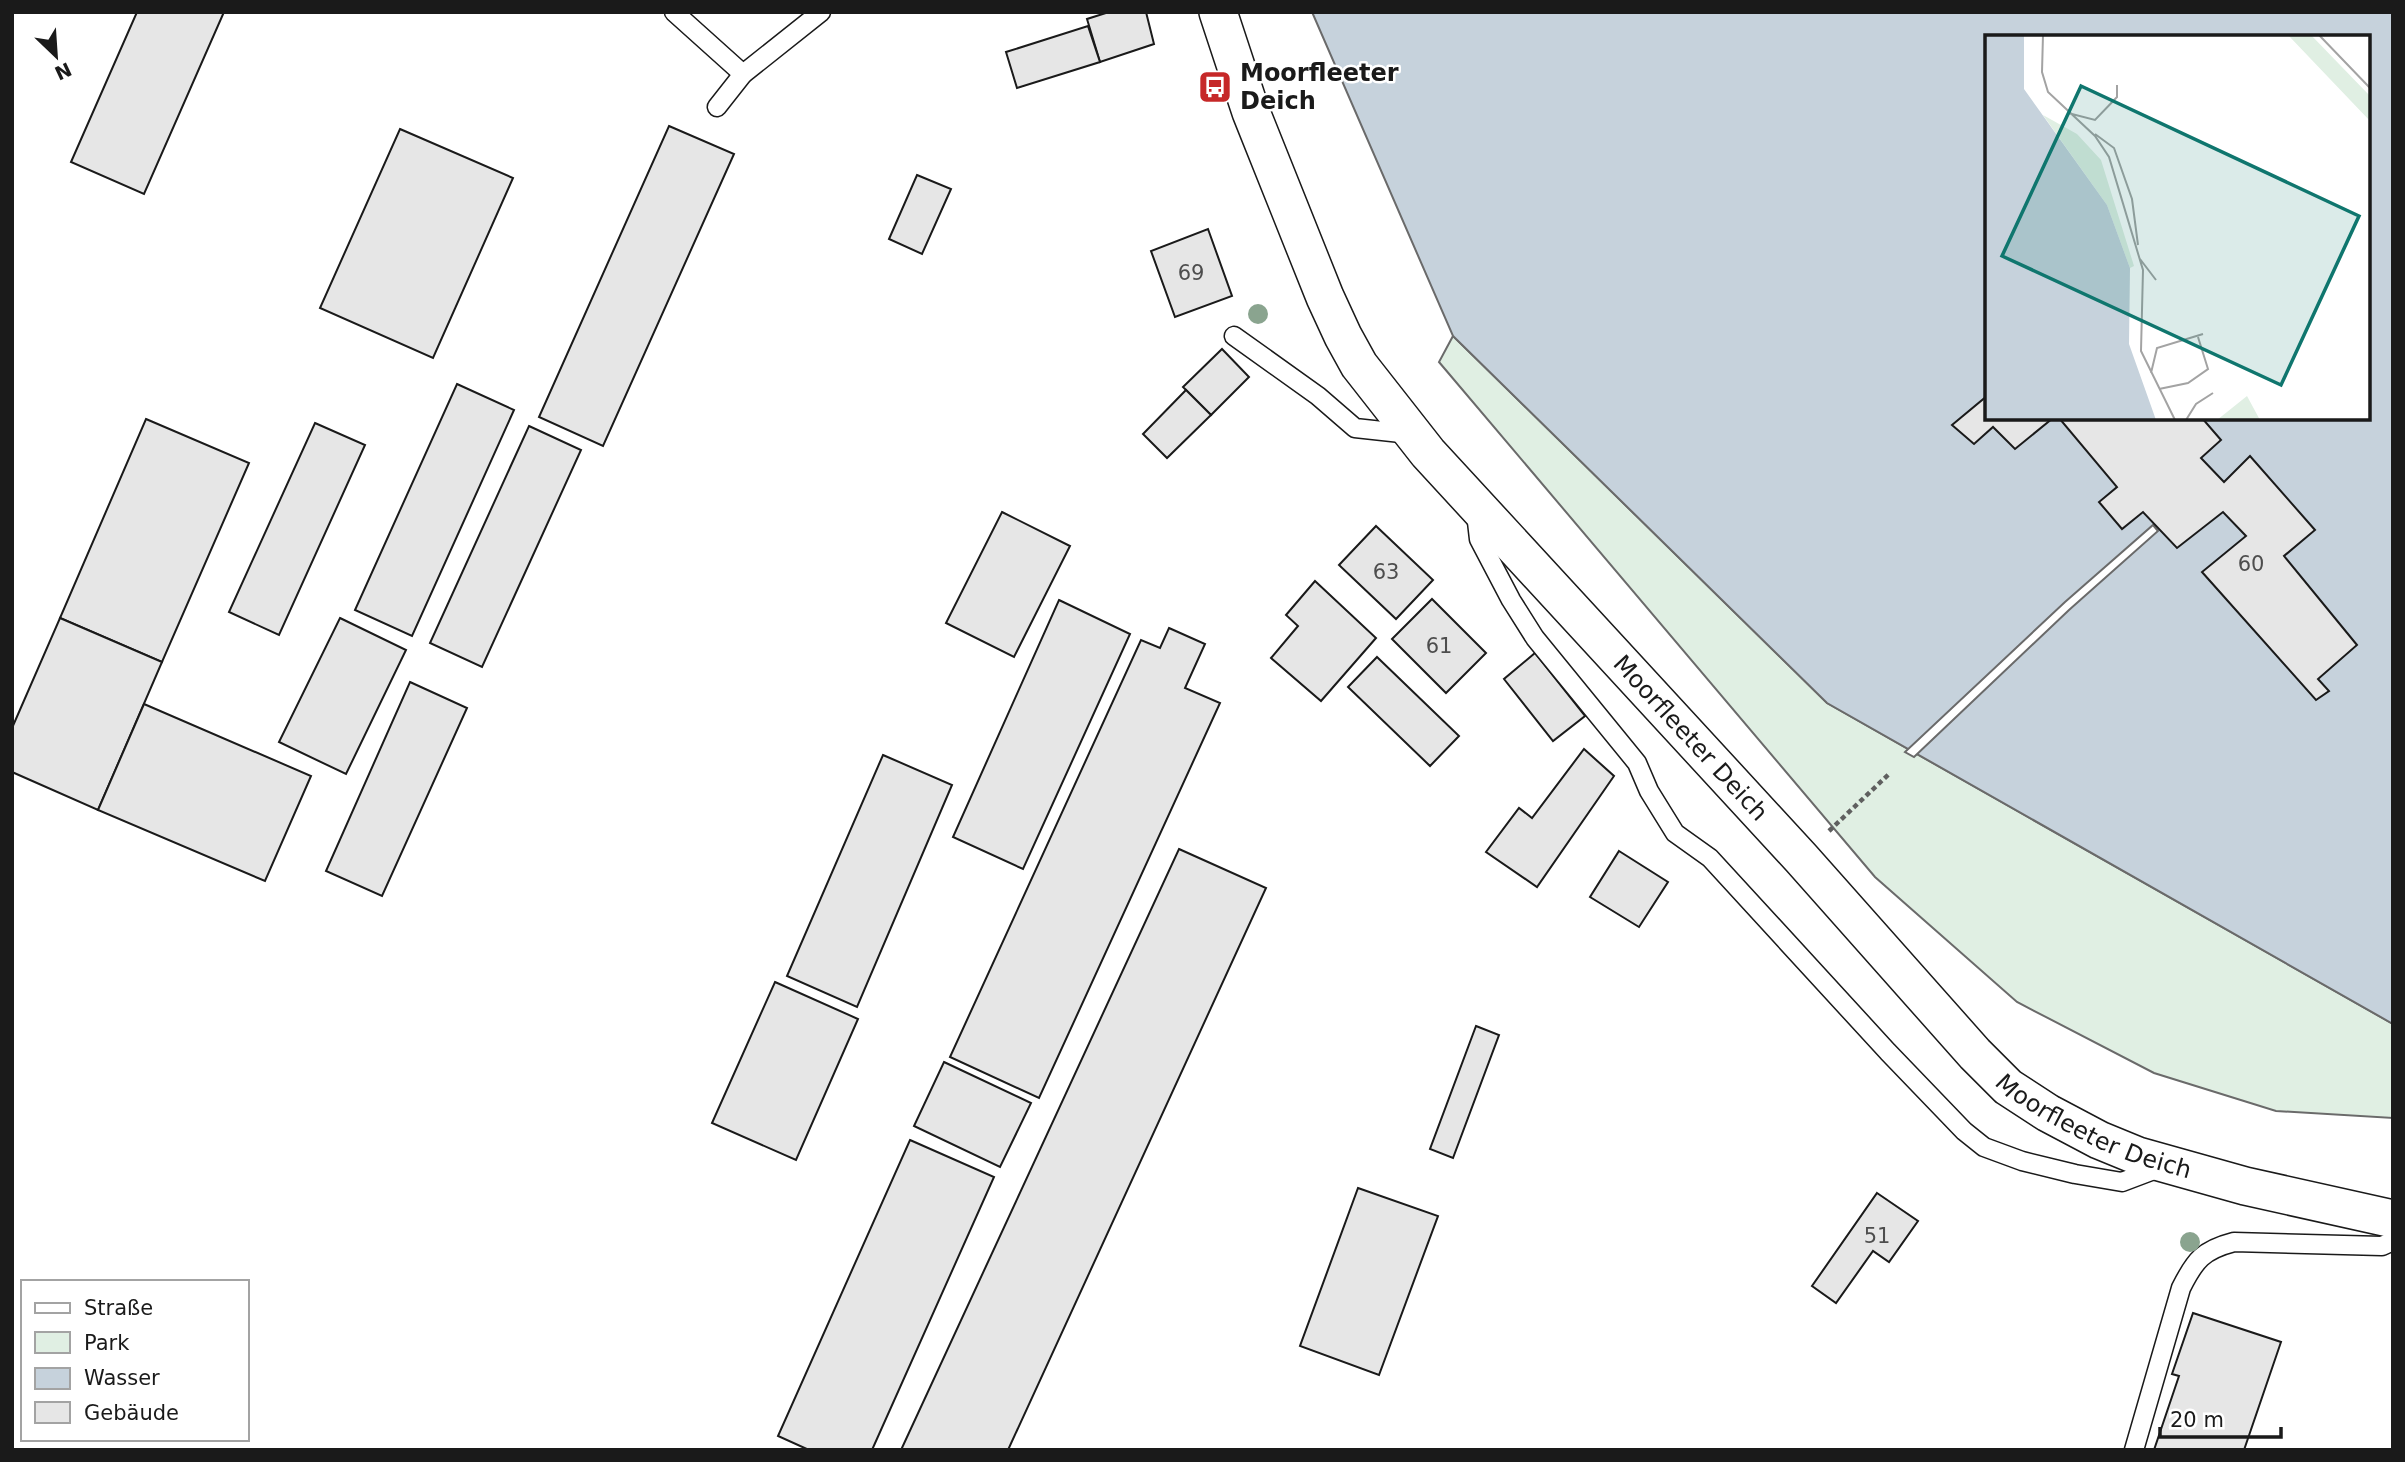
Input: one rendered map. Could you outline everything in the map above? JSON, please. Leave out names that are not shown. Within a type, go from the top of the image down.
[{"type":"street","name":"Moorfleeter Deich","points":[[1218,12],[1251,112],[1343,337],[1359,365],[1413,434],[1801,858],[1975,1054],[2008,1087],[2099,1140],[2165,1165],[2393,1219]]},
{"type":"lane","points":[[674,12],[743,74]]},
{"type":"lane","points":[[717,107],[743,74],[821,12]]},
{"type":"lane","points":[[1234,336],[1318,396],[1355,428],[1413,434]]},
{"type":"lane","points":[[1474,502],[1479,539],[1511,600],[1535,638],[1637,763],[1649,791],[1675,833],[1710,858],[1964,1131],[1984,1147],[2022,1161],[2122,1182],[2165,1165]]},
{"type":"lane","points":[[2134,1450],[2181,1288],[2192,1266],[2203,1254],[2217,1246],[2234,1242],[2382,1246],[2393,1241]]},
{"type":"path","points":[[1801,858],[1889,774]]},
{"type":"green space","points":[[1453,336],[1827,703],[2393,1024],[2393,1118],[2276,1111],[2154,1073],[2017,1002],[1875,877],[1439,362]]},
{"type":"water","points":[[1312,12],[2393,12],[2393,1024],[1827,703],[1453,336]]},
{"type":"pier","points":[[2153,525],[2158,531],[2069,610],[1914,757],[1905,752],[2065,602]]},
{"type":"building","points":[[137,12],[224,12],[144,194],[71,162]]},
{"type":"building","points":[[1109,12],[1146,12],[1154,44],[1100,62],[1087,19]]},
{"type":"building","points":[[1088,26],[1100,62],[1017,88],[1006,52]]},
{"type":"building","points":[[669,126],[734,154],[603,446],[539,417]]},
{"type":"building","points":[[400,129],[513,178],[433,358],[320,308]]},
{"type":"building","points":[[917,175],[951,189],[922,254],[889,239]]},
{"type":"building","points":[[1208,229],[1232,296],[1175,317],[1151,251]]},
{"type":"building","points":[[1222,349],[1249,377],[1211,415],[1183,387]]},
{"type":"building","points":[[457,384],[514,410],[412,636],[355,610]]},
{"type":"building","points":[[1186,390],[1211,415],[1167,458],[1143,434]]},
{"type":"building","points":[[1985,398],[1985,420],[2051,420],[2015,449],[1993,427],[1974,444],[1952,425]]},
{"type":"building","points":[[146,419],[249,463],[162,662],[60,618]]},
{"type":"building","points":[[2061,420],[2204,420],[2221,440],[2201,458],[2224,482],[2250,456],[2315,530],[2284,556],[2357,645],[2318,679],[2329,691],[2316,700],[2202,572],[2246,536],[2223,512],[2177,548],[2143,512],[2122,529],[2099,502],[2117,487]]},
{"type":"building","points":[[315,423],[365,445],[279,635],[229,612]]},
{"type":"building","points":[[529,426],[581,450],[482,667],[430,643]]},
{"type":"building","points":[[1002,512],[1070,546],[1014,657],[946,623]]},
{"type":"building","points":[[1376,526],[1433,580],[1396,619],[1339,565]]},
{"type":"building","points":[[1315,581],[1376,638],[1321,701],[1271,658],[1298,626],[1286,615]]},
{"type":"building","points":[[1432,599],[1486,653],[1446,693],[1392,639]]},
{"type":"building","points":[[1059,600],[1130,634],[1023,869],[953,837]]},
{"type":"building","points":[[60,618],[162,662],[98,810],[12,772],[12,728]]},
{"type":"building","points":[[340,618],[406,650],[346,774],[279,742]]},
{"type":"building","points":[[1169,628],[1205,644],[1185,688],[1220,703],[1039,1098],[950,1057],[1141,640],[1160,648]]},
{"type":"building","points":[[1535,653],[1585,716],[1553,741],[1504,679]]},
{"type":"building","points":[[1377,657],[1459,736],[1430,766],[1348,687]]},
{"type":"building","points":[[410,682],[467,708],[382,896],[326,871]]},
{"type":"building","points":[[144,704],[311,776],[265,881],[98,810]]},
{"type":"building","points":[[1584,749],[1614,776],[1537,887],[1486,852],[1519,808],[1532,818]]},
{"type":"building","points":[[883,755],[952,785],[857,1007],[787,976]]},
{"type":"building","points":[[1179,849],[1266,888],[1008,1450],[901,1450]]},
{"type":"building","points":[[1619,851],[1668,882],[1639,927],[1590,897]]},
{"type":"building","points":[[775,982],[858,1019],[796,1160],[712,1123]]},
{"type":"building","points":[[1476,1026],[1499,1035],[1453,1158],[1430,1149]]},
{"type":"building","points":[[944,1062],[1031,1103],[1000,1167],[914,1126]]},
{"type":"building","points":[[910,1140],[994,1177],[872,1450],[809,1450],[778,1436]]},
{"type":"building","points":[[1358,1188],[1438,1216],[1379,1375],[1300,1346]]},
{"type":"building","points":[[1877,1193],[1918,1221],[1889,1262],[1873,1251],[1836,1303],[1812,1286]]},
{"type":"building","points":[[2193,1313],[2281,1342],[2244,1450],[2154,1450],[2179,1376],[2172,1374]]},
{"type":"place","name":"Moorfleeter Deich","points":[[1215,87]]}]
